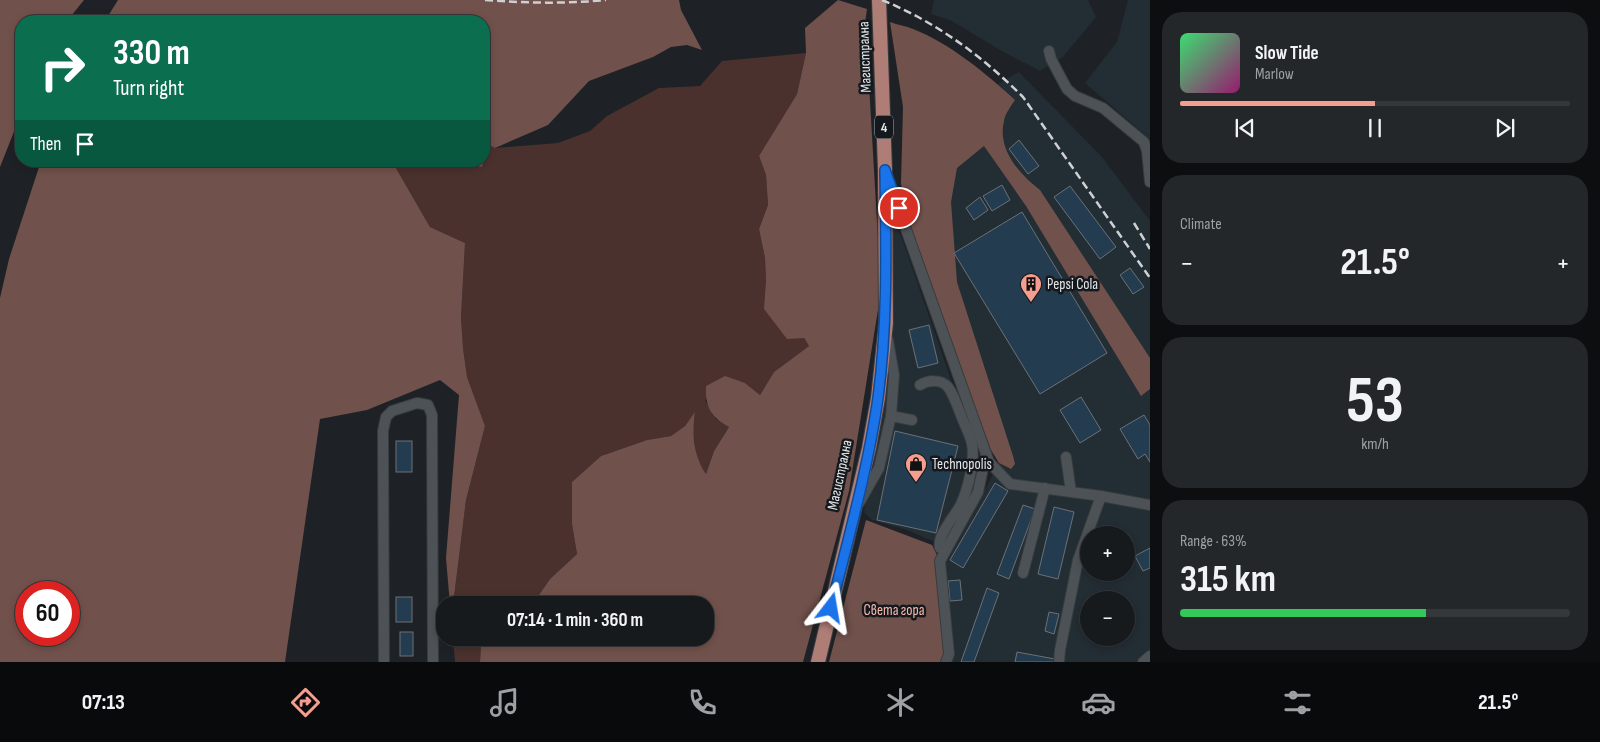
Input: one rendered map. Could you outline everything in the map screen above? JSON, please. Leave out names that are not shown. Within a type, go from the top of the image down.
[{"type":"main road","name":"Магистрална","points":[[818,662],[869,448],[878,398],[886,323],[885,170],[878,0]]},
{"type":"main road","name":"Магистрална","points":[[813,662],[864,447],[886,293]]},
{"type":"street","points":[[1049,51],[1051,59],[1067,89],[1074,96],[1103,108],[1144,142],[1147,151],[1150,182]]},
{"type":"street","points":[[885,170],[989,462],[1010,484],[1100,496],[1150,506]]},
{"type":"street","points":[[856,508],[879,468],[891,416],[894,375],[886,323]]},
{"type":"street","points":[[920,385],[926,381],[936,381],[946,385],[952,392],[972,444],[970,471],[961,505],[948,523],[939,542],[940,548],[946,550]]},
{"type":"street","points":[[384,662],[383,431],[386,417],[392,411],[417,403],[428,405],[432,415],[433,662]]},
{"type":"street","points":[[891,416],[912,420]]},
{"type":"street","points":[[946,662],[949,654],[940,561],[978,492],[986,453]]},
{"type":"street","points":[[1066,457],[1071,492]]},
{"type":"street","points":[[1023,573],[1044,488]]},
{"type":"street","points":[[1059,662],[1078,560],[1100,496]]},
{"type":"street","points":[[1143,662],[1150,656]]},
{"type":"shaded area","points":[[934,0],[1088,0],[1096,17],[1063,57],[1040,71],[950,20],[931,14]]},
{"type":"shaded area","points":[[1128,0],[1150,0],[1150,139],[1085,83],[1117,42]]},
{"type":"shaded area","points":[[806,53],[797,94],[759,156],[766,175],[768,205],[759,229],[765,258],[766,282],[809,346],[774,372],[760,395],[745,383],[705,400],[716,419],[729,427],[714,451],[706,474],[696,458],[693,428],[695,413],[685,426],[671,436],[647,440],[601,456],[572,482],[572,524],[577,554],[550,579],[538,596],[454,596],[466,500],[485,426],[467,377],[463,348],[461,317],[465,243],[430,227],[395,167],[490,167],[490,146],[495,148],[558,143],[590,131],[607,116],[659,88],[700,86],[722,61]]},
{"type":"shaded area","points":[[1019,72],[1102,157],[1150,221],[1150,656],[1143,662],[946,662],[940,561],[947,561],[999,463],[1010,469],[969,336],[925,178],[965,103]]},
{"type":"shaded area","points":[[888,226],[898,229],[905,247],[984,475],[937,543],[907,530],[872,520],[864,512],[870,467],[882,407],[894,290]]},
{"type":"shaded area","points":[[454,646],[481,646],[480,662],[455,662]]},
{"type":"green space","points":[[0,0],[84,0],[72,15],[15,15],[15,129],[0,167]]},
{"type":"green space","points":[[118,0],[679,0],[681,10],[702,50],[687,45],[671,47],[653,57],[589,81],[548,125],[495,148],[490,146],[490,15],[109,15]]},
{"type":"green space","points":[[838,0],[867,9],[863,37],[869,84],[881,291],[849,491],[803,662],[480,662],[481,646],[714,646],[714,596],[538,596],[550,579],[577,554],[572,524],[572,482],[601,456],[647,440],[671,436],[685,426],[695,412],[694,444],[698,459],[706,474],[714,451],[729,427],[710,411],[706,386],[725,376],[745,383],[760,395],[774,372],[809,346],[804,338],[787,339],[764,309],[765,258],[759,229],[768,205],[766,175],[759,156],[797,94],[806,53],[805,28]]},
{"type":"green space","points":[[890,22],[926,35],[953,50],[1015,100],[1008,110],[1004,121],[1004,141],[1007,151],[1018,169],[1040,190],[1150,358],[1150,389],[1141,396],[1026,206],[984,146],[957,168],[951,202],[957,282],[1013,456],[1015,464],[1011,469],[999,463],[991,450],[905,219],[901,183],[903,107]]},
{"type":"green space","points":[[39,167],[395,167],[430,227],[465,243],[461,317],[463,348],[467,377],[485,426],[466,500],[454,596],[449,596],[446,558],[459,395],[440,380],[367,410],[320,419],[285,662],[0,662],[0,298],[9,259]]},
{"type":"green space","name":"Света гора","points":[[866,520],[932,545],[940,561],[946,662],[829,662]]},
{"type":"building","points":[[1019,140],[1039,166],[1028,174],[1009,149]]},
{"type":"building","points":[[1002,185],[1010,200],[992,211],[983,196]]},
{"type":"building","points":[[1070,186],[1116,247],[1100,259],[1054,197]]},
{"type":"building","points":[[980,197],[988,210],[974,220],[966,208]]},
{"type":"building","name":"Pepsi Cola","points":[[1022,212],[1107,353],[1040,394],[954,253]]},
{"type":"building","points":[[1130,268],[1144,287],[1133,294],[1120,275]]},
{"type":"building","points":[[929,325],[938,363],[918,368],[909,330]]},
{"type":"building","points":[[1081,397],[1101,430],[1080,443],[1060,410]]},
{"type":"building","points":[[1144,415],[1150,425],[1150,462],[1145,454],[1138,459],[1120,429]]},
{"type":"building","name":"Technopolis","points":[[895,431],[958,446],[936,533],[877,520]]},
{"type":"building","points":[[396,441],[412,441],[412,472],[396,472]]},
{"type":"building","points":[[995,483],[1008,491],[963,568],[950,560]]},
{"type":"building","points":[[1023,505],[1035,509],[1009,579],[997,574]]},
{"type":"building","points":[[1054,507],[1074,512],[1058,579],[1038,574]]},
{"type":"building","points":[[1150,548],[1150,568],[1143,571],[1135,556]]},
{"type":"building","points":[[960,580],[962,600],[950,601],[948,581]]},
{"type":"building","points":[[987,588],[999,593],[974,662],[961,662]]},
{"type":"building","points":[[396,597],[412,597],[412,622],[396,622]]},
{"type":"building","points":[[1049,612],[1059,614],[1054,634],[1045,631]]},
{"type":"building","points":[[400,632],[413,632],[413,656],[400,656]]},
{"type":"building","points":[[1017,652],[1055,659],[1055,662],[1015,662]]},
{"type":"railway","points":[[485,0],[546,3],[606,0]]},
{"type":"railway","points":[[882,0],[921,19],[957,41],[975,54],[1023,97],[1150,278]]},
{"type":"railway","points":[[1134,223],[1150,249]]},
{"type":"place","name":"Pepsi Cola","points":[[1031,303]]},
{"type":"place","name":"Technopolis","points":[[916,483]]},
{"type":"route","points":[[831,608],[869,448],[882,366],[886,323],[885,170],[899,208]]}]
